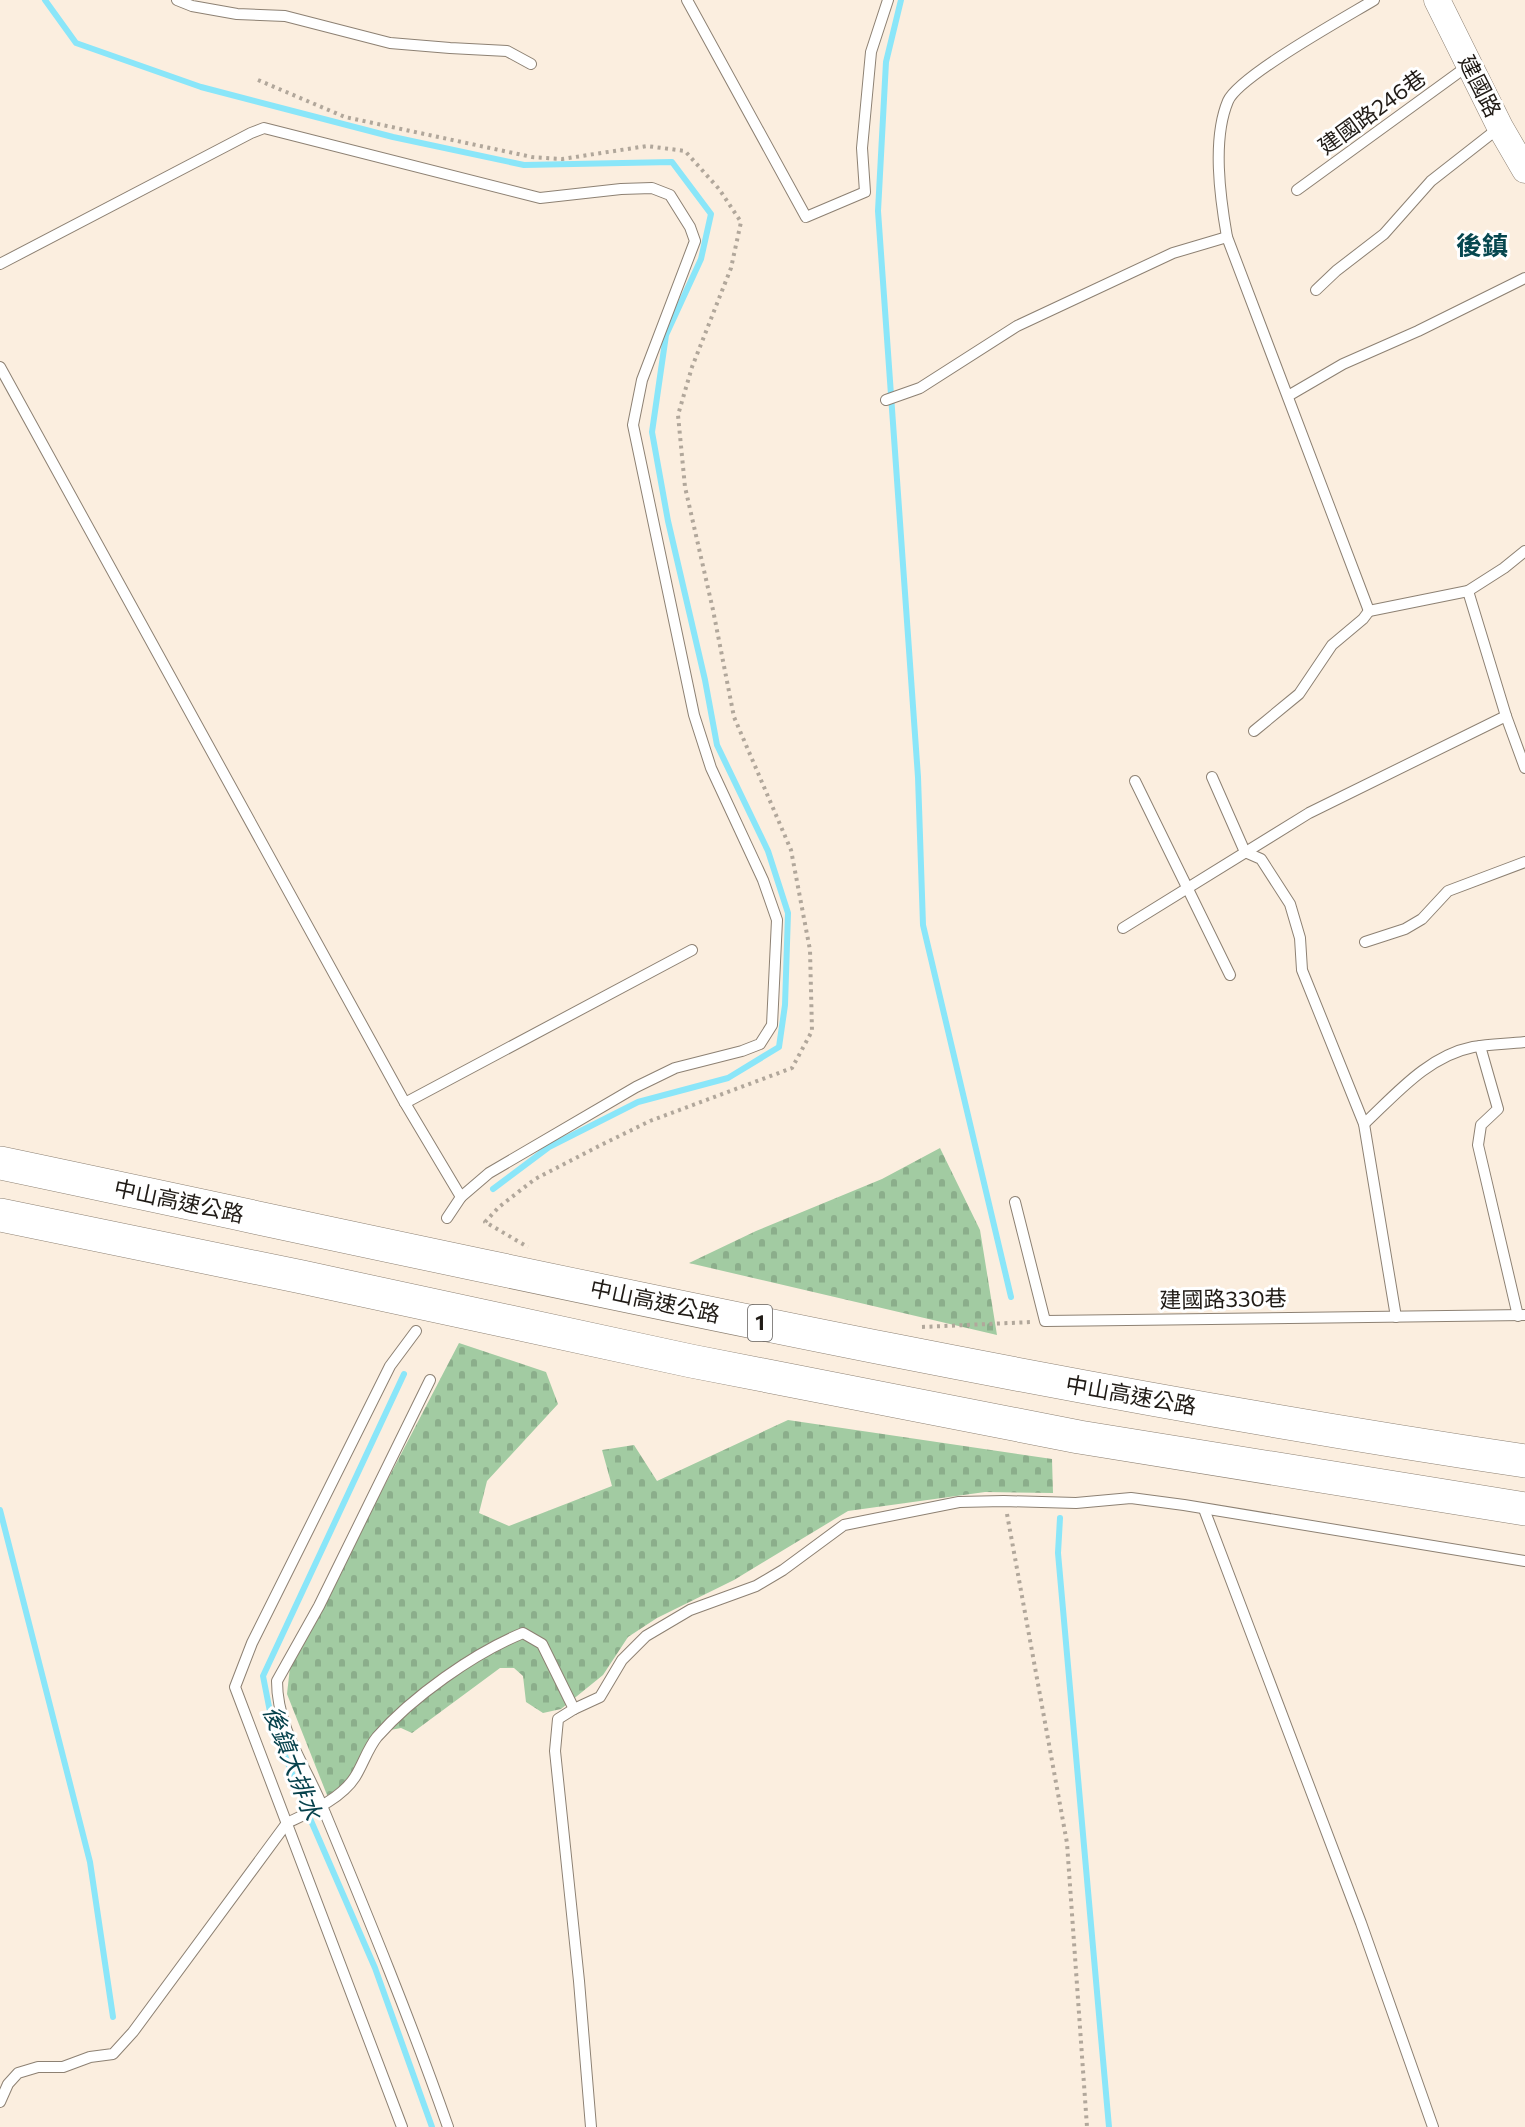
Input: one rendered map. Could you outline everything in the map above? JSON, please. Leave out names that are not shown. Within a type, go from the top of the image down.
[{"type":"highway","name":"中山高速公路","points":[[0,1163],[721,1315],[1098,1390],[1525,1461]]},
{"type":"highway","name":"1","points":[[0,1215],[691,1361],[1079,1437],[1525,1509]]},
{"type":"street","name":"建國路","points":[[1437,0],[1500,127],[1525,170]]},
{"type":"lane","points":[[177,0],[192,6],[237,14],[285,16],[390,43],[507,51],[531,64]]},
{"type":"lane","points":[[687,0],[806,217],[865,192],[862,148],[871,52],[888,0]]},
{"type":"lane","points":[[1369,611],[1227,237],[1220,192],[1221,129],[1229,99],[1250,77],[1374,0]]},
{"type":"lane","name":"建國路246巷","points":[[1297,190],[1469,65]]},
{"type":"lane","points":[[1316,290],[1336,271],[1384,234],[1431,181],[1500,127]]},
{"type":"lane","points":[[0,264],[251,132],[264,128],[540,198],[651,188],[670,195],[690,227],[695,241],[642,380],[633,425],[694,715],[711,768],[762,880],[777,920],[772,1025],[760,1044],[742,1051],[675,1068],[636,1087],[489,1173],[461,1197],[447,1218]]},
{"type":"lane","points":[[886,400],[920,388],[1017,326],[1173,253],[1227,237]]},
{"type":"lane","points":[[1288,396],[1343,364],[1418,331],[1525,278]]},
{"type":"lane","points":[[0,367],[405,1102],[461,1197]]},
{"type":"lane","points":[[1254,731],[1299,694],[1332,645],[1363,619],[1369,611],[1468,591],[1504,568],[1525,551]]},
{"type":"lane","points":[[1468,591],[1506,716],[1525,768]]},
{"type":"lane","points":[[1123,928],[1309,813],[1506,716]]},
{"type":"lane","points":[[1212,777],[1245,852],[1261,858],[1290,904],[1300,938],[1302,970],[1364,1124],[1396,1317]]},
{"type":"lane","points":[[1135,781],[1230,975]]},
{"type":"lane","points":[[1365,942],[1405,929],[1422,919],[1448,891],[1525,862]]},
{"type":"lane","points":[[405,1102],[692,950]]},
{"type":"lane","points":[[1364,1124],[1411,1080],[1437,1060],[1480,1046],[1525,1042]]},
{"type":"lane","points":[[1480,1046],[1498,1109],[1481,1125],[1478,1145],[1521,1315]]},
{"type":"lane","points":[[1015,1202],[1044,1321]]},
{"type":"lane","name":"建國路330巷","points":[[1044,1321],[1521,1315]]},
{"type":"lane","points":[[402,2127],[292,1821],[278,1803],[235,1687],[252,1642],[390,1366],[416,1331]]},
{"type":"lane","points":[[430,1380],[319,1606],[277,1681],[277,1695],[295,1752],[412,2026],[448,2127]]},
{"type":"lane","points":[[591,2127],[579,1981],[555,1751],[558,1719],[600,1697],[622,1660],[646,1636],[690,1610],[756,1586],[783,1570],[844,1525],[959,1502],[1076,1503],[1131,1498],[1525,1561]]},
{"type":"lane","points":[[1204,1509],[1361,1923],[1433,2127]]},
{"type":"lane","points":[[0,2102],[8,2084],[18,2073],[38,2067],[63,2067],[90,2057],[113,2054],[133,2032],[292,1821],[319,1808],[354,1779],[376,1738],[418,1696],[498,1643],[523,1633],[542,1644],[574,1709]]},
{"type":"path","points":[[258,80],[345,117],[532,157],[562,159],[647,146],[685,151],[719,189],[741,222],[731,268],[692,367],[678,415],[685,487],[734,717],[791,850],[810,950],[812,1031],[792,1068],[650,1121],[599,1146],[535,1179],[499,1207],[485,1222],[536,1252]]},
{"type":"path","points":[[911,1328],[1044,1321]]},
{"type":"path","points":[[1005,1501],[1067,1843],[1087,2127]]},
{"type":"green space","points":[[940,1148],[980,1230],[997,1335],[689,1263],[756,1231],[882,1179]]},
{"type":"green space","points":[[459,1343],[546,1372],[558,1404],[487,1481],[479,1513],[509,1526],[612,1486],[602,1450],[634,1445],[657,1481],[788,1420],[1052,1459],[1053,1493],[985,1492],[848,1511],[734,1580],[657,1618],[628,1637],[603,1675],[561,1709],[543,1713],[526,1702],[523,1676],[514,1668],[500,1668],[412,1733],[401,1728],[385,1731],[340,1792],[327,1795],[287,1694],[290,1667]]},
{"type":"waterway","points":[[45,0],[76,43],[201,87],[393,137],[524,165],[672,162],[711,214],[701,259],[666,335],[652,432],[668,521],[705,680],[717,745],[768,851],[788,913],[785,1005],[779,1047],[728,1078],[638,1102],[549,1147],[493,1189]]},
{"type":"waterway","points":[[901,0],[886,62],[878,211],[918,777],[923,925],[1011,1297]]},
{"type":"waterway","name":"後鎮大排水","points":[[404,1374],[263,1676],[272,1722],[305,1807],[375,1968],[432,2127]]},
{"type":"waterway","points":[[0,1510],[90,1862],[113,2017]]},
{"type":"waterway","points":[[1060,1518],[1058,1553],[1109,2127]]},
{"type":"district","name":"後鎮","points":[[1482,246]]}]
